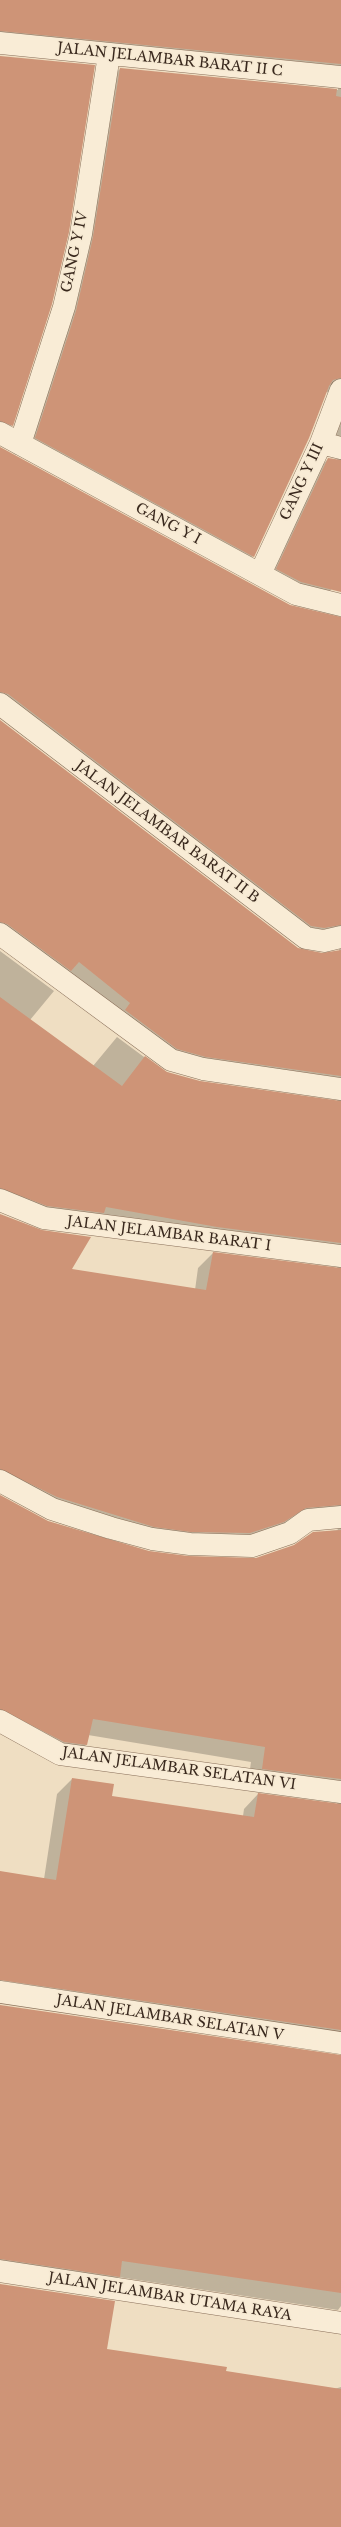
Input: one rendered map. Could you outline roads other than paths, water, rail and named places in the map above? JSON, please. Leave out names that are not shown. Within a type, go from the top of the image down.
[{"type":"street","name":"JALAN JELAMBAR BARAT II C","points":[[0,43],[341,77]]},
{"type":"street","name":"GANG Y IV","points":[[20,444],[64,307],[81,234],[109,55]]},
{"type":"street","name":"GANG Y III","points":[[260,574],[331,445],[341,390]]},
{"type":"street","name":"GANG Y I","points":[[0,433],[296,594],[341,605]]},
{"type":"street","name":"JALAN JELAMBAR BARAT II B","points":[[0,704],[306,938],[324,941],[341,937]]},
{"type":"street","points":[[0,934],[171,1060],[203,1069],[341,1089]]},
{"type":"street","name":"JALAN JELAMBAR BARAT I","points":[[0,1200],[44,1218],[341,1256]]},
{"type":"street","points":[[0,1481],[52,1509],[152,1539],[190,1544],[252,1546],[290,1533],[308,1520],[341,1517]]},
{"type":"street","name":"JALAN JELAMBAR SELATAN VI","points":[[0,1721],[60,1754],[341,1792]]},
{"type":"street","name":"JALAN JELAMBAR SELATAN V","points":[[0,1992],[341,2043]]},
{"type":"street","name":"JALAN JELAMBAR UTAMA RAYA","points":[[0,2271],[341,2323]]}]
